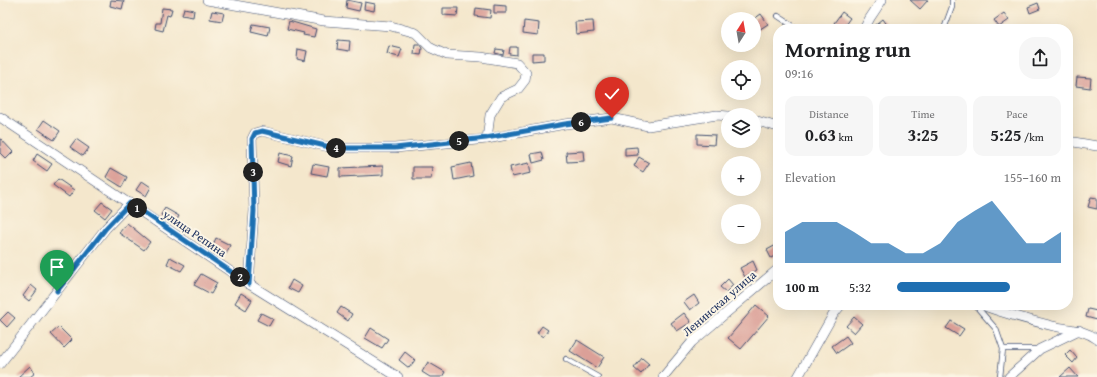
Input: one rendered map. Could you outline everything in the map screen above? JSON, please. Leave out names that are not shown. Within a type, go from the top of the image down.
[{"type":"street","points":[[207,0],[324,21],[391,26],[416,34],[431,48],[447,55],[481,57],[517,63],[526,73],[525,80],[518,89],[501,97],[490,115],[486,138]]},
{"type":"street","points":[[867,24],[882,0]]},
{"type":"street","points":[[249,284],[254,211],[252,139],[255,133],[262,131],[334,148],[395,148],[486,138],[565,124],[612,118],[648,126],[721,115]]},
{"type":"street","name":"улица Репина","points":[[0,118],[130,203],[249,284],[398,377]]},
{"type":"street","points":[[761,122],[773,126]]},
{"type":"street","points":[[1073,142],[1097,146]]},
{"type":"street","points":[[0,364],[106,228],[130,203]]},
{"type":"street","name":"Ленинская улица","points":[[663,377],[692,342],[773,273]]},
{"type":"street","points":[[798,377],[837,310]]},
{"type":"street","points":[[994,310],[1055,326],[1079,330],[1088,333],[1097,340]]},
{"type":"street","points":[[1009,377],[1040,349],[1079,330]]},
{"type":"lane","points":[[946,24],[952,7],[952,0]]},
{"type":"lane","points":[[778,16],[790,24]]},
{"type":"lane","points":[[979,310],[996,329],[1003,349],[1000,377]]},
{"type":"lane","points":[[1003,349],[1040,349]]},
{"type":"lane","points":[[566,359],[598,377]]},
{"type":"building","points":[[111,0],[124,1],[122,9],[110,6]]},
{"type":"building","points":[[347,0],[361,3],[359,11],[346,8]]},
{"type":"building","points":[[910,0],[928,0],[920,9]]},
{"type":"building","points":[[365,2],[375,4],[374,11],[364,9]]},
{"type":"building","points":[[1038,3],[1040,9],[1030,13],[1028,7]]},
{"type":"building","points":[[494,5],[506,6],[506,13],[494,13]]},
{"type":"building","points":[[162,8],[172,9],[170,16],[167,15],[163,31],[155,29],[156,23],[160,23]]},
{"type":"building","points":[[184,8],[194,10],[193,17],[182,15]]},
{"type":"building","points":[[443,8],[458,8],[457,16],[443,15]]},
{"type":"building","points":[[476,8],[491,10],[490,18],[475,16]]},
{"type":"building","points":[[212,11],[224,13],[222,21],[210,19]]},
{"type":"building","points":[[842,12],[850,18],[846,24],[834,23]]},
{"type":"building","points":[[1004,13],[1009,20],[1003,24],[997,24],[994,20]]},
{"type":"building","points":[[761,14],[768,24],[761,28]]},
{"type":"building","points":[[883,19],[886,24],[877,24]]},
{"type":"building","points":[[289,21],[316,29],[314,37],[303,35],[304,33],[287,29]]},
{"type":"building","points":[[524,21],[539,23],[538,35],[523,33]]},
{"type":"building","points":[[593,21],[594,32],[576,34],[575,22]]},
{"type":"building","points":[[253,24],[270,27],[268,36],[251,32]]},
{"type":"building","points":[[338,40],[350,41],[349,51],[337,49]]},
{"type":"building","points":[[415,44],[419,44],[422,48],[421,55],[414,54]]},
{"type":"building","points":[[389,46],[402,49],[399,57],[387,54]]},
{"type":"building","points":[[510,47],[517,47],[517,55],[509,54]]},
{"type":"building","points":[[298,49],[307,51],[305,61],[297,59]]},
{"type":"building","points":[[496,49],[504,50],[503,55],[495,53]]},
{"type":"building","points":[[532,53],[544,53],[544,60],[532,61]]},
{"type":"building","points":[[1077,77],[1091,78],[1090,88],[1076,86]]},
{"type":"building","points":[[44,120],[60,131],[54,140],[38,129]]},
{"type":"building","points":[[697,134],[715,135],[714,145],[697,144]]},
{"type":"building","points":[[0,138],[13,152],[6,159],[0,153]]},
{"type":"building","points":[[76,139],[89,148],[83,156],[70,147]]},
{"type":"building","points":[[637,147],[638,155],[625,156],[625,148]]},
{"type":"building","points":[[583,151],[584,161],[567,162],[566,152]]},
{"type":"building","points":[[542,152],[544,160],[533,163],[531,154]]},
{"type":"building","points":[[280,153],[293,156],[291,166],[278,162]]},
{"type":"building","points":[[37,154],[52,164],[47,171],[33,161]]},
{"type":"building","points":[[639,157],[649,163],[643,172],[634,166]]},
{"type":"building","points":[[471,163],[473,176],[454,180],[452,167]]},
{"type":"building","points":[[529,163],[531,173],[512,177],[510,167]]},
{"type":"building","points":[[313,164],[329,167],[327,176],[311,173]]},
{"type":"building","points":[[383,166],[383,175],[340,177],[340,168]]},
{"type":"building","points":[[413,167],[432,167],[431,179],[413,179]]},
{"type":"building","points":[[111,168],[127,177],[122,187],[106,177]]},
{"type":"building","points":[[58,179],[74,190],[69,197],[53,185]]},
{"type":"building","points":[[142,181],[151,187],[146,196],[136,190]]},
{"type":"building","points":[[1091,197],[1097,198],[1097,209],[1088,207]]},
{"type":"building","points":[[102,202],[112,209],[105,218],[95,210]]},
{"type":"building","points":[[165,208],[179,216],[175,223],[161,215]]},
{"type":"building","points":[[127,223],[150,242],[144,250],[119,233]]},
{"type":"building","points":[[216,238],[230,245],[226,254],[212,247]]},
{"type":"building","points":[[773,247],[773,257],[771,258],[767,250]]},
{"type":"building","points":[[170,257],[185,265],[181,271],[167,264]]},
{"type":"building","points":[[753,261],[757,270],[745,277],[740,268]]},
{"type":"building","points":[[201,274],[217,283],[211,294],[194,285]]},
{"type":"building","points":[[728,279],[733,285],[726,292],[720,287]]},
{"type":"building","points":[[292,280],[302,286],[298,293],[288,288]]},
{"type":"building","points":[[31,285],[37,290],[29,301],[23,296]]},
{"type":"building","points":[[241,293],[252,300],[246,310],[235,303]]},
{"type":"building","points":[[694,295],[699,303],[690,310],[684,302]]},
{"type":"building","points":[[756,305],[769,316],[741,349],[728,338]]},
{"type":"building","points":[[341,307],[352,314],[348,321],[337,313]]},
{"type":"building","points":[[1088,309],[1097,311],[1097,320],[1086,317]]},
{"type":"building","points":[[8,312],[15,318],[7,327],[0,320]]},
{"type":"building","points":[[261,313],[273,319],[269,326],[257,320]]},
{"type":"building","points":[[684,313],[691,322],[677,331],[671,323]]},
{"type":"building","points":[[854,317],[862,324],[854,333],[846,326]]},
{"type":"building","points":[[951,321],[964,329],[959,336],[946,328]]},
{"type":"building","points":[[542,326],[548,330],[543,337],[537,333]]},
{"type":"building","points":[[59,327],[72,340],[64,348],[51,334]]},
{"type":"building","points":[[371,328],[388,339],[382,348],[365,338]]},
{"type":"building","points":[[846,336],[851,343],[837,353],[832,346]]},
{"type":"building","points":[[577,340],[604,357],[597,368],[570,351]]},
{"type":"building","points":[[1070,350],[1077,358],[1073,363],[1065,355]]},
{"type":"building","points":[[405,352],[415,360],[409,368],[399,360]]},
{"type":"building","points":[[642,358],[649,364],[641,374],[634,368]]},
{"type":"building","points":[[428,362],[445,372],[442,377],[430,377],[422,372]]},
{"type":"building","points":[[30,366],[35,373],[30,377],[18,377]]},
{"type":"building","points":[[1070,368],[1078,377],[1060,377]]},
{"type":"route","points":[[57,291],[106,228],[130,203],[249,284],[254,211],[252,139],[255,133],[262,131],[270,132],[334,148],[395,148],[486,138],[565,124],[612,118]]}]
